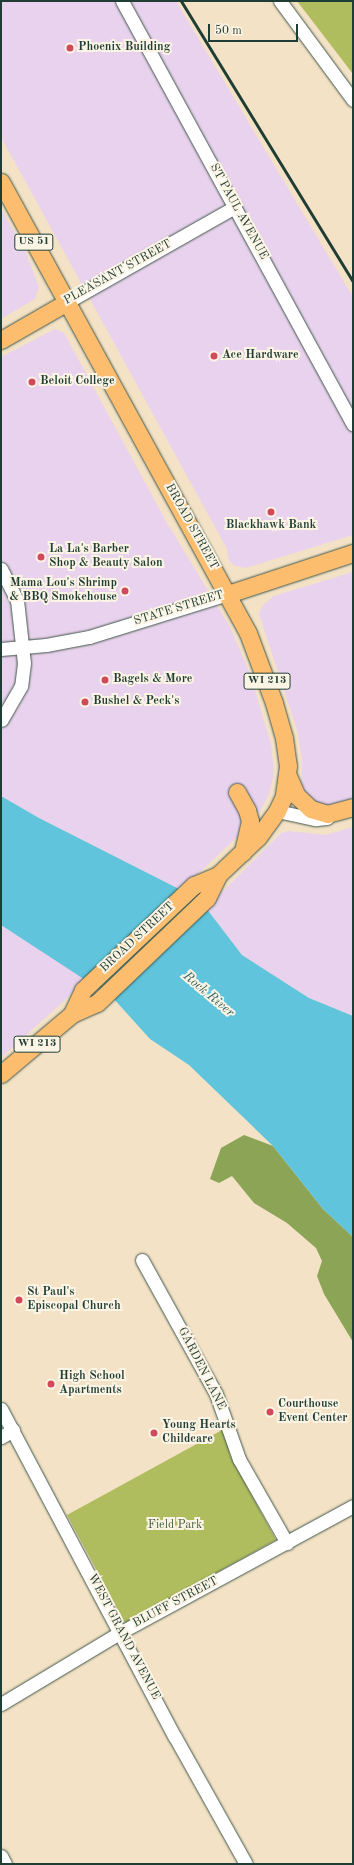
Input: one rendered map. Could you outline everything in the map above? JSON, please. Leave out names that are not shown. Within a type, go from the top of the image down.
[{"type":"main road","name":"BROAD STREET","points":[[1,182],[228,594],[263,668],[284,738],[288,774],[284,796],[277,811],[242,854],[218,875],[194,885],[83,990],[72,1014]]},
{"type":"main road","name":"PLEASANT STREET","points":[[1,340],[67,302]]},
{"type":"main road","name":"STATE STREET","points":[[228,594],[353,553]]},
{"type":"main road","points":[[288,774],[297,796],[311,810],[327,814],[353,807]]},
{"type":"main road","points":[[237,792],[247,810],[250,821],[242,854]]},
{"type":"main road","name":"BROAD STREET","points":[[72,1014],[97,1003],[207,898],[218,875]]},
{"type":"main road","name":"WI 213","points":[[1,1074],[72,1014]]},
{"type":"street","name":"ST PAUL AVENUE","points":[[122,1],[236,207],[353,424]]},
{"type":"street","points":[[280,1],[353,100]]},
{"type":"street","name":"PLEASANT STREET","points":[[67,302],[236,207]]},
{"type":"street","points":[[1,569],[17,600],[22,647],[21,686],[1,720]]},
{"type":"street","name":"STATE STREET","points":[[1,649],[89,637],[228,594]]},
{"type":"street","points":[[277,811],[316,819],[353,815]]},
{"type":"street","name":"GARDEN LANE","points":[[142,1260],[216,1394],[238,1459],[287,1543]]},
{"type":"street","name":"WEST GRAND AVENUE","points":[[1,1409],[121,1632],[175,1737],[246,1864]]},
{"type":"street","points":[[1,1437],[13,1430]]},
{"type":"street","name":"BLUFF STREET","points":[[1,1704],[121,1632],[353,1506]]},
{"type":"street","points":[[1,1856],[5,1864]]},
{"type":"shaded area","points":[[1,1],[176,1],[353,297],[353,535],[246,568],[235,566],[229,561],[227,549],[1,137]]},
{"type":"shaded area","points":[[1,208],[26,253],[39,287],[35,299],[1,319]]},
{"type":"shaded area","points":[[55,329],[64,333],[167,523],[230,627],[249,671],[271,744],[274,773],[269,794],[260,811],[237,837],[181,890],[39,818],[1,796],[1,357]]},
{"type":"shaded area","points":[[353,572],[353,808],[333,808],[311,805],[301,787],[302,759],[297,730],[259,614],[263,605],[274,596]]},
{"type":"shaded area","points":[[353,827],[353,1016],[309,998],[242,955],[206,908],[281,833],[289,831],[326,835]]},
{"type":"shaded area","points":[[1,925],[87,980],[1,1058]]},
{"type":"green space","points":[[297,1],[353,1],[353,74]]},
{"type":"green space","points":[[244,1135],[273,1146],[323,1209],[353,1237],[353,1342],[324,1294],[317,1276],[322,1261],[316,1248],[287,1223],[254,1203],[232,1176],[219,1183],[210,1179],[221,1148]]},
{"type":"green space","name":"Field Park","points":[[224,1429],[230,1455],[276,1540],[125,1623],[67,1515]]},
{"type":"water","name":"Rock River","points":[[1,796],[39,818],[181,890],[206,908],[242,955],[309,998],[353,1016],[353,1237],[323,1209],[273,1146],[189,1065],[150,1039],[113,998],[1,925]]},
{"type":"railway","points":[[181,1],[353,282]]},
{"type":"place","name":"Phoenix Building","points":[[70,48]]},
{"type":"place","name":"Ace Hardware","points":[[214,356]]},
{"type":"place","name":"Beloit College","points":[[32,382]]},
{"type":"place","name":"Blackhawk Bank","points":[[271,512]]},
{"type":"place","name":"La La's Barber Shop & Beauty Salon","points":[[41,557]]},
{"type":"place","name":"Mama Lou's Shrimp & BBQ Smokehouse","points":[[125,591]]},
{"type":"place","name":"Bagels & More","points":[[105,680]]},
{"type":"place","name":"Bushel & Peck's","points":[[85,702]]},
{"type":"place","name":"St Paul's Episcopal Church","points":[[19,1300]]},
{"type":"place","name":"High School Apartments","points":[[51,1384]]},
{"type":"place","name":"Courthouse Event Center","points":[[270,1412]]},
{"type":"place","name":"Young Hearts Childcare","points":[[154,1433]]}]
